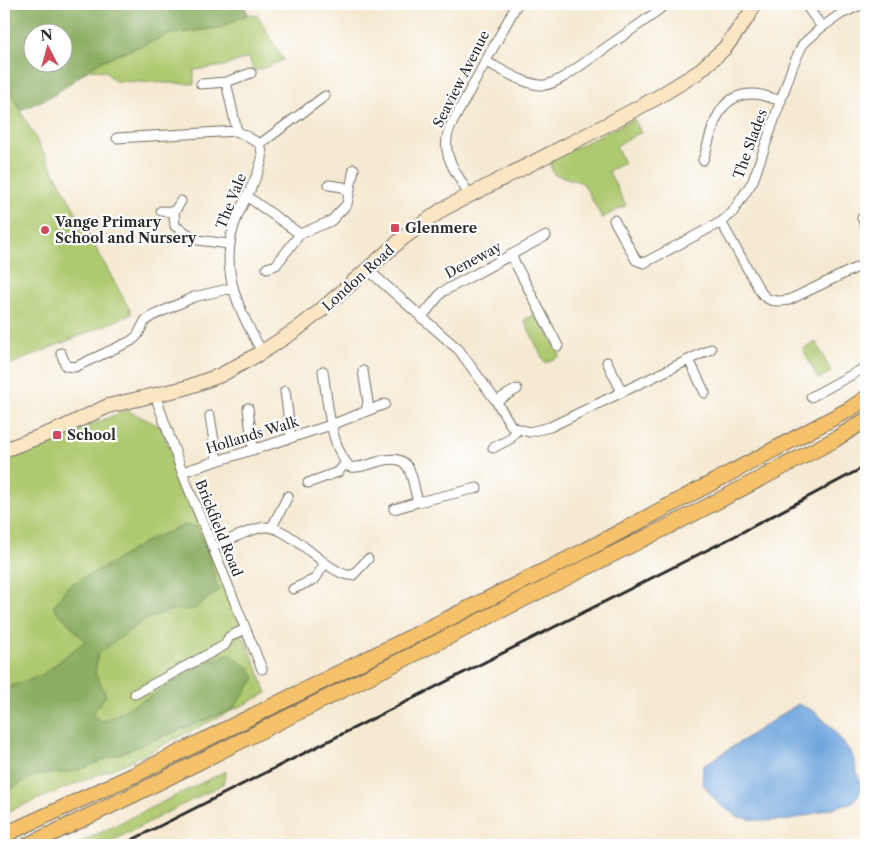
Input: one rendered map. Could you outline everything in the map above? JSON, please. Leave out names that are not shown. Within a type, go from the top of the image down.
[{"type":"highway","points":[[4,835],[142,771],[586,550],[866,398]]},
{"type":"highway","points":[[28,845],[133,795],[684,518],[834,440],[866,420]]},
{"type":"main road","name":"London Road","points":[[4,450],[60,429],[108,406],[185,388],[221,375],[262,352],[296,330],[367,268],[443,209],[624,116],[697,72],[725,48],[754,4]]},
{"type":"street","name":"Seaview Avenue","points":[[469,195],[447,155],[445,140],[451,125],[517,4]]},
{"type":"street","points":[[485,61],[531,84],[544,85],[556,82],[646,19],[664,4]]},
{"type":"street","points":[[805,4],[822,27]]},
{"type":"street","name":"The Slades","points":[[614,220],[636,260],[644,263],[721,222],[732,214],[754,181],[793,65],[803,44],[822,27],[841,14],[863,4]]},
{"type":"street","points":[[201,84],[226,82],[251,73]]},
{"type":"street","points":[[226,82],[237,131]]},
{"type":"street","points":[[703,160],[718,114],[725,103],[734,98],[756,94],[781,100]]},
{"type":"street","points":[[117,138],[237,131],[260,144],[325,96]]},
{"type":"street","name":"The Vale","points":[[260,144],[262,158],[248,197],[237,215],[229,244],[229,267],[232,288],[242,316],[262,352]]},
{"type":"street","points":[[267,268],[276,265],[300,234],[331,221],[347,204],[354,169]]},
{"type":"street","points":[[329,185],[343,187],[349,194]]},
{"type":"street","points":[[248,197],[300,234]]},
{"type":"street","points":[[181,201],[174,212],[175,226],[198,240],[229,244]]},
{"type":"street","points":[[161,211],[174,212]]},
{"type":"street","points":[[721,222],[763,296],[770,301],[789,300],[866,262]]},
{"type":"street","name":"Deneway","points":[[421,318],[442,292],[546,236]]},
{"type":"street","points":[[511,255],[558,346]]},
{"type":"street","points":[[367,268],[459,350],[496,401],[512,427],[528,432],[550,427],[711,349]]},
{"type":"street","points":[[61,353],[66,366],[75,367],[131,341],[152,316],[194,297],[232,288]]},
{"type":"street","points":[[688,360],[705,393]]},
{"type":"street","points":[[607,362],[622,392]]},
{"type":"street","points":[[811,397],[866,367]]},
{"type":"street","points":[[323,371],[331,426],[346,463],[350,467],[360,468],[378,461],[393,458],[400,459],[407,464],[418,502]]},
{"type":"street","points":[[363,371],[368,402],[366,412]]},
{"type":"street","points":[[496,401],[517,389]]},
{"type":"street","points":[[285,391],[292,438]]},
{"type":"street","name":"Brickfield Road","points":[[155,395],[182,472],[262,669]]},
{"type":"street","name":"Hollands Walk","points":[[182,472],[331,426],[385,404]]},
{"type":"street","points":[[248,408],[253,450]]},
{"type":"street","points":[[210,416],[216,461]]},
{"type":"street","points":[[493,448],[510,439],[518,429]]},
{"type":"street","points":[[308,483],[338,472],[346,463]]},
{"type":"street","points":[[394,509],[477,488]]},
{"type":"street","points":[[272,527],[288,496]]},
{"type":"street","points":[[212,547],[262,527],[272,527],[282,531],[325,563],[350,576],[368,559]]},
{"type":"street","points":[[293,589],[315,579],[325,563]]},
{"type":"street","points":[[134,694],[224,645],[229,637],[245,629]]},
{"type":"green space","points":[[4,4],[243,4],[248,14],[219,28],[170,34],[99,62],[54,95],[21,110],[4,81]]},
{"type":"green space","points":[[248,14],[258,16],[283,60],[254,72],[249,57],[224,66],[194,70],[194,84],[115,81],[105,71],[89,69],[99,62],[170,34],[219,28]]},
{"type":"green space","name":"Vange Primary School and Nursery","points":[[4,81],[132,314],[4,367]]},
{"type":"green space","points":[[634,119],[641,132],[616,146],[624,163],[608,171],[626,205],[602,218],[583,183],[554,174],[548,161]]},
{"type":"green space","points":[[538,313],[560,356],[545,363],[524,320]]},
{"type":"green space","points":[[816,342],[831,372],[818,379],[803,349]]},
{"type":"green space","points":[[127,410],[161,427],[267,693],[129,762],[4,813],[4,461]]},
{"type":"green space","points":[[185,525],[197,527],[207,551],[219,590],[194,609],[172,610],[144,620],[98,654],[95,673],[106,695],[92,715],[102,722],[146,699],[204,663],[228,654],[249,668],[255,678],[233,709],[73,772],[35,775],[4,793],[4,689],[42,675],[85,641],[53,607],[68,586],[106,566],[150,539]]},
{"type":"green space","points":[[226,771],[223,784],[104,845],[75,845]]},
{"type":"water","points":[[798,704],[814,711],[832,728],[852,754],[862,789],[853,802],[791,820],[762,821],[738,817],[718,803],[702,783],[703,766]]},
{"type":"railway","points":[[122,845],[733,537],[866,466]]},
{"type":"place","name":"Glenmere","points":[[395,228]]},
{"type":"place","name":"Vange Primary School and Nursery","points":[[45,230]]},
{"type":"place","name":"School","points":[[57,435]]}]
